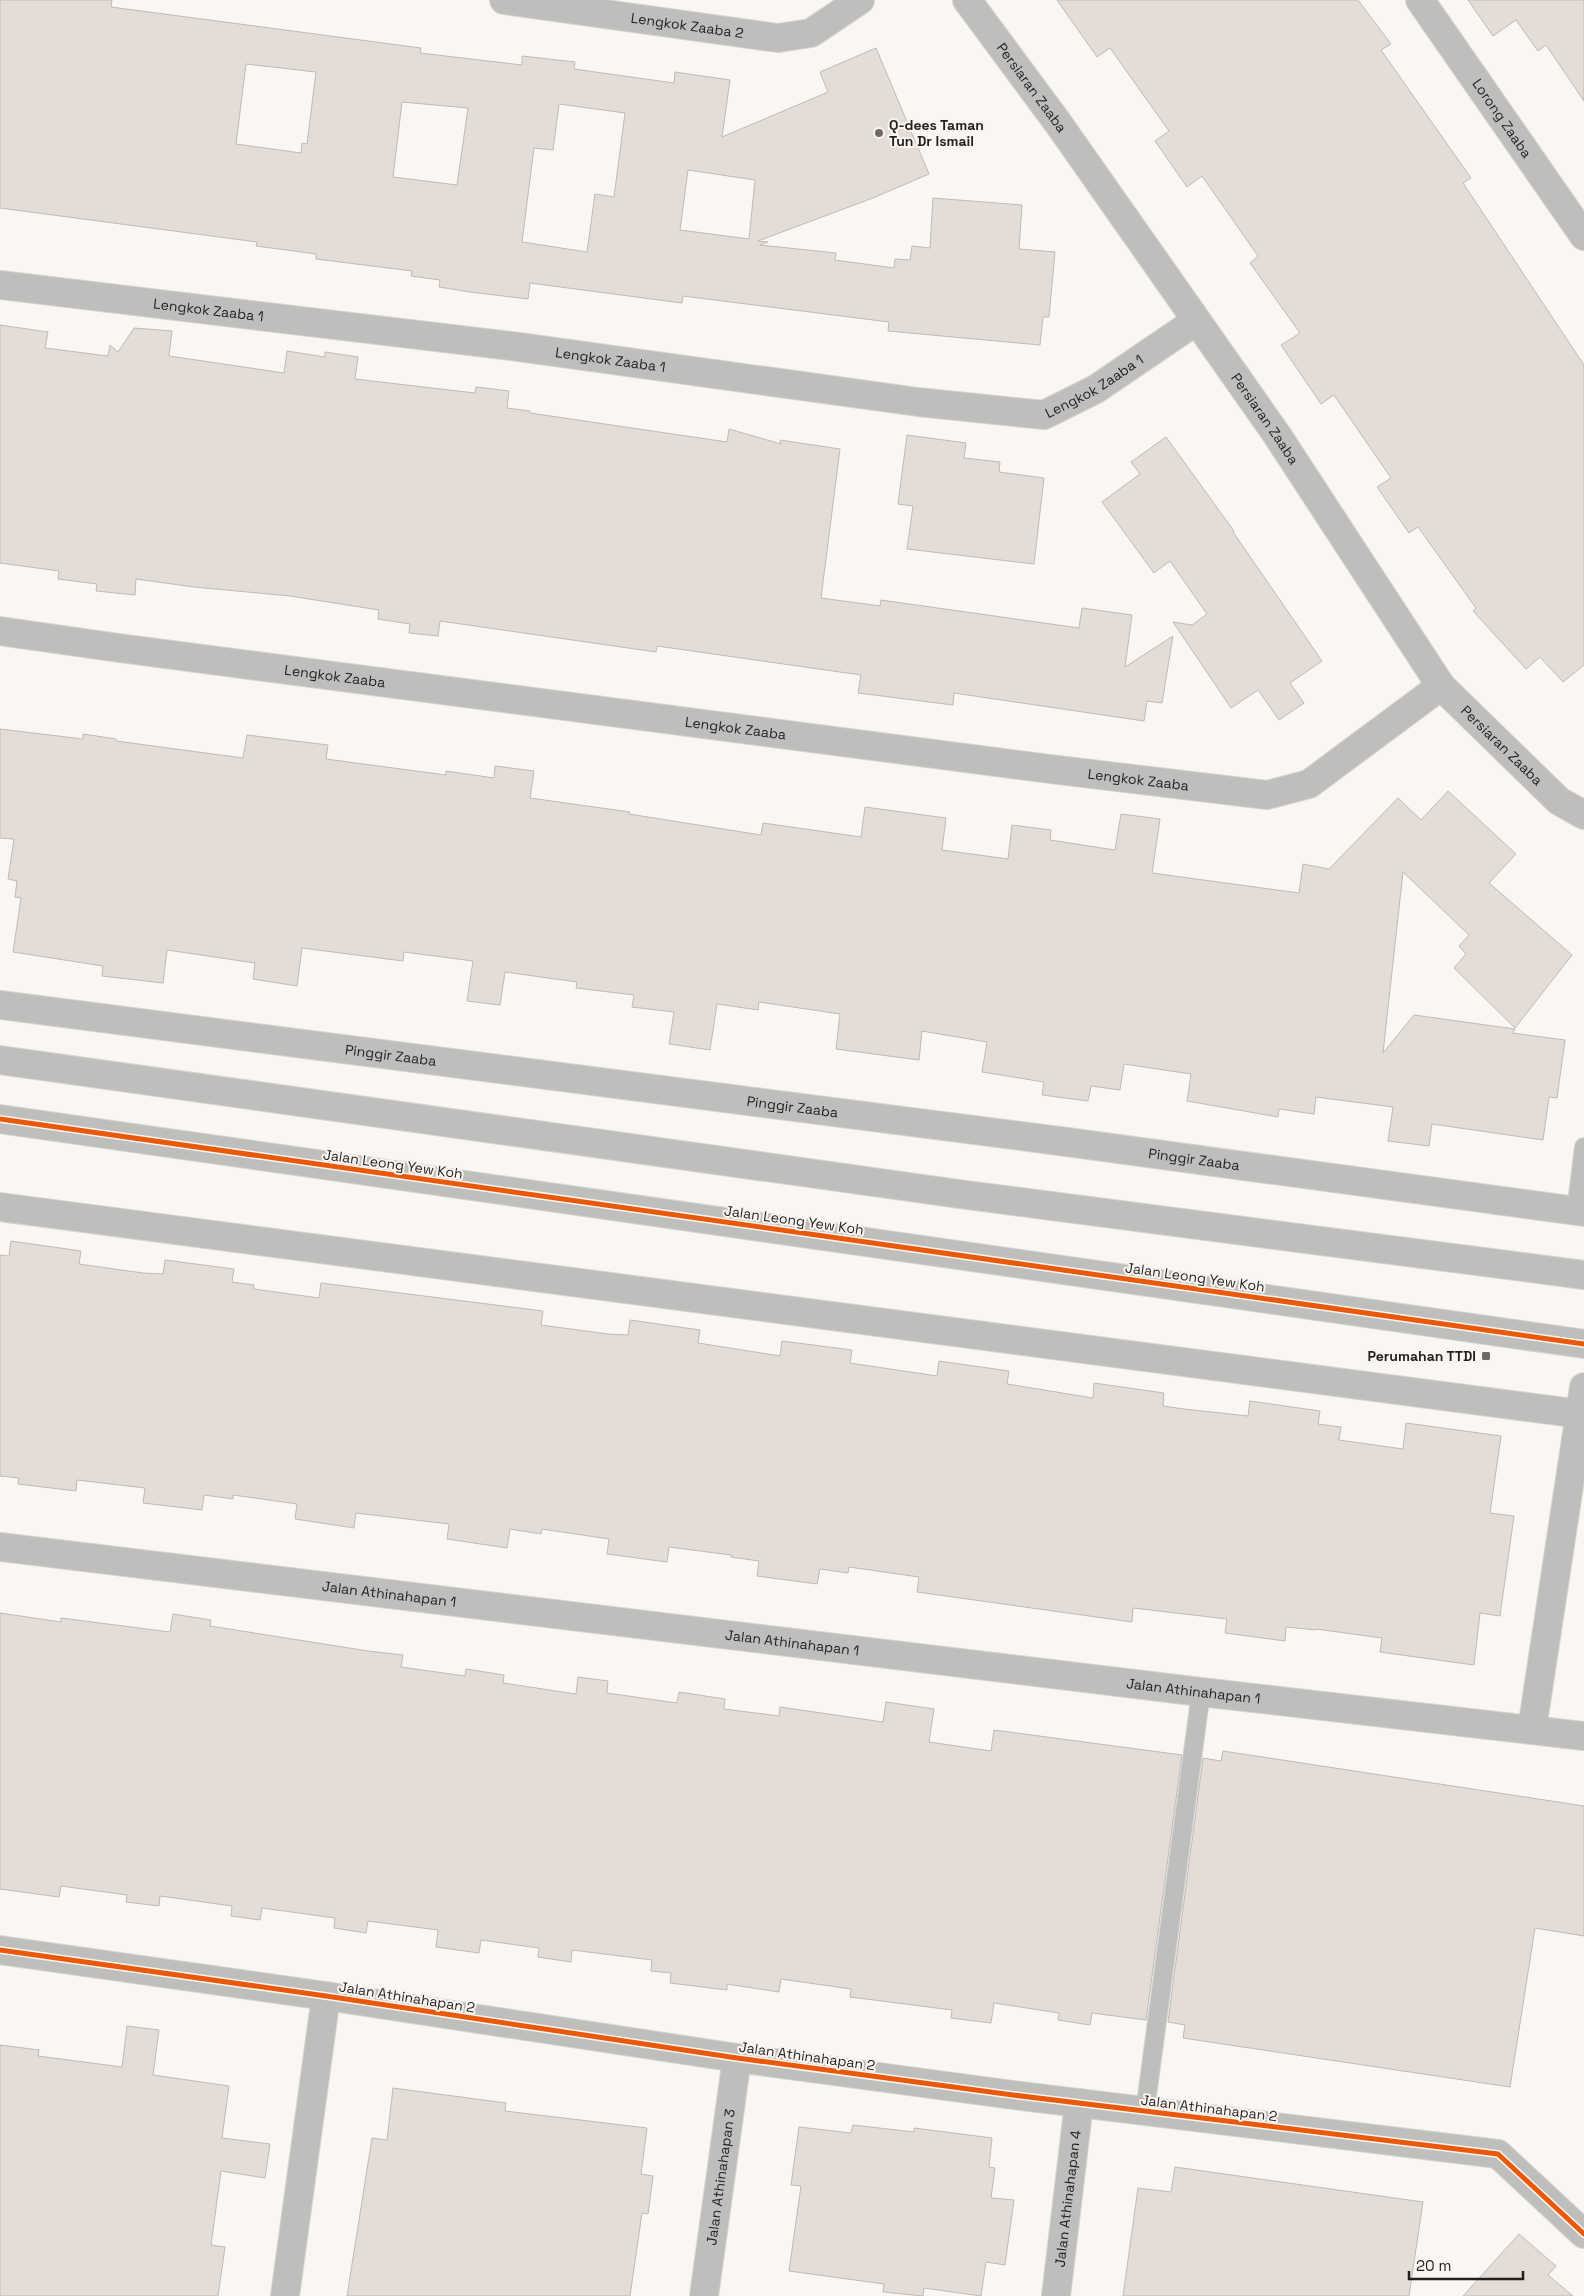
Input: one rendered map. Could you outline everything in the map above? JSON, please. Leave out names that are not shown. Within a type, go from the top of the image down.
[{"type":"street","name":"Lengkok Zaaba 2","points":[[504,0],[778,38],[811,32],[860,0]]},
{"type":"street","name":"Persiaran Zaaba","points":[[967,0],[1058,123],[1277,435],[1442,686],[1560,801],[1584,815]]},
{"type":"street","name":"Lorong Zaaba","points":[[1420,0],[1584,236]]},
{"type":"street","name":"Lengkok Zaaba 1","points":[[0,285],[519,347],[918,402],[1044,415],[1096,389],[1196,321]]},
{"type":"street","name":"Lengkok Zaaba","points":[[0,630],[129,649],[1267,795],[1309,784],[1442,686]]},
{"type":"street","name":"Pinggir Zaaba","points":[[0,1005],[1057,1141],[1580,1212]]},
{"type":"street","points":[[0,1060],[959,1194],[1584,1276]]},
{"type":"street","name":"Jalan Leong Yew Koh","points":[[0,1119],[1584,1344]]},
{"type":"street","points":[[0,1207],[1581,1414]]},
{"type":"street","points":[[1532,1729],[1584,1386]]},
{"type":"street","name":"Jalan Athinahapan 1","points":[[0,1547],[1201,1692],[1584,1736]]},
{"type":"street","name":"Jalan Athinahapan 2","points":[[0,1950],[326,1996],[737,2058],[1079,2103],[1498,2154],[1584,2234]]},
{"type":"street","name":"Jalan Athinahapan 2","points":[[285,2296],[326,1996]]},
{"type":"street","name":"Jalan Athinahapan 3","points":[[704,2296],[737,2058]]},
{"type":"street","name":"Jalan Athinahapan 4","points":[[1056,2296],[1079,2103]]},
{"type":"lane","points":[[1580,1212],[1584,1148]]},
{"type":"lane","points":[[1145,2111],[1201,1692]]},
{"type":"building","points":[[0,0],[112,0],[111,7],[421,48],[420,53],[522,65],[522,56],[575,62],[574,69],[674,83],[675,72],[730,80],[722,137],[828,92],[820,72],[876,48],[929,174],[873,198],[758,241],[768,242],[760,245],[836,253],[835,260],[894,268],[895,259],[910,260],[912,246],[930,248],[933,198],[1022,205],[1019,249],[1055,252],[1049,317],[1043,317],[1040,345],[888,331],[889,322],[683,296],[682,303],[530,283],[528,299],[470,292],[439,287],[440,280],[411,276],[412,271],[316,259],[316,254],[256,246],[257,242],[0,208]],"holes":[[[246,64],[316,72],[307,144],[302,143],[301,153],[236,144]],[[402,102],[468,108],[457,185],[393,177]],[[559,104],[625,113],[614,197],[595,194],[587,252],[522,242],[534,148],[553,150]],[[688,170],[755,180],[749,239],[680,230]]]},
{"type":"building","points":[[1057,0],[1358,0],[1391,44],[1381,50],[1471,178],[1463,183],[1584,365],[1584,665],[1563,682],[1540,657],[1526,669],[1473,611],[1476,608],[1418,527],[1409,533],[1377,487],[1391,478],[1334,395],[1321,404],[1281,345],[1300,333],[1250,263],[1258,256],[1202,176],[1187,187],[1155,141],[1169,131],[1110,48],[1097,57]]},
{"type":"building","points":[[1468,0],[1584,0],[1584,101],[1546,45],[1538,51],[1516,20],[1493,36]]},
{"type":"building","points":[[0,325],[48,332],[45,348],[108,356],[110,345],[118,352],[134,328],[172,331],[169,356],[284,373],[287,351],[325,357],[325,352],[358,357],[355,379],[475,393],[476,387],[509,391],[507,408],[530,411],[530,413],[727,442],[729,429],[781,444],[780,440],[840,449],[821,598],[880,606],[881,600],[1079,628],[1082,608],[1132,615],[1125,667],[1173,636],[1162,703],[1147,701],[1144,721],[954,693],[953,705],[858,693],[861,675],[657,646],[656,652],[440,621],[438,636],[409,633],[410,624],[378,619],[379,610],[290,596],[194,587],[136,579],[135,595],[96,591],[97,584],[58,579],[59,571],[0,563]]},
{"type":"building","points":[[907,435],[966,443],[964,458],[1000,462],[999,472],[1044,478],[1034,564],[907,549],[913,506],[898,504]]},
{"type":"building","points":[[1166,437],[1234,531],[1322,661],[1290,683],[1304,703],[1279,720],[1258,690],[1231,708],[1173,622],[1192,625],[1207,614],[1170,561],[1154,573],[1102,502],[1140,474],[1131,462]]},
{"type":"building","points":[[0,729],[83,739],[83,734],[116,739],[116,741],[243,758],[247,735],[328,745],[326,759],[446,775],[446,771],[494,778],[495,766],[534,771],[530,798],[630,812],[629,814],[761,835],[763,823],[861,837],[865,807],[946,818],[942,850],[1008,859],[1012,825],[1051,830],[1050,840],[1115,850],[1121,814],[1160,819],[1152,873],[1299,893],[1303,864],[1329,869],[1398,798],[1421,820],[1448,791],[1516,854],[1489,883],[1572,955],[1515,1028],[1454,968],[1466,954],[1459,946],[1469,935],[1403,872],[1383,1053],[1414,1015],[1515,1029],[1512,1033],[1565,1040],[1557,1098],[1549,1097],[1543,1140],[1432,1124],[1429,1146],[1388,1141],[1393,1107],[1316,1097],[1314,1114],[1279,1109],[1278,1117],[1187,1101],[1191,1074],[1124,1064],[1120,1090],[1091,1086],[1088,1101],[1042,1095],[1044,1082],[982,1072],[987,1042],[922,1031],[919,1060],[836,1049],[840,1014],[759,1002],[758,1010],[717,1004],[710,1050],[669,1044],[674,1012],[632,1007],[634,995],[576,988],[577,982],[505,972],[500,1005],[467,1001],[473,961],[404,952],[403,961],[302,948],[297,986],[253,979],[255,963],[167,950],[163,983],[102,976],[103,966],[13,952],[21,898],[15,897],[17,881],[8,879],[14,839],[0,838]]},
{"type":"building","points":[[11,1241],[81,1251],[79,1264],[143,1273],[163,1274],[165,1260],[234,1269],[232,1282],[254,1285],[254,1289],[319,1298],[321,1283],[543,1311],[541,1325],[608,1334],[628,1335],[630,1320],[700,1330],[698,1343],[780,1356],[782,1341],[852,1350],[850,1363],[937,1376],[939,1361],[1009,1371],[1007,1384],[1093,1398],[1094,1383],[1164,1393],[1163,1406],[1184,1409],[1248,1416],[1250,1401],[1320,1411],[1318,1424],[1341,1427],[1339,1440],[1403,1449],[1406,1423],[1501,1436],[1490,1513],[1514,1516],[1500,1616],[1480,1613],[1474,1665],[1380,1652],[1382,1638],[1316,1629],[1286,1627],[1285,1641],[1225,1633],[1227,1619],[1133,1608],[1132,1622],[917,1592],[919,1577],[849,1567],[848,1573],[820,1569],[817,1584],[757,1576],[759,1561],[731,1557],[731,1555],[669,1547],[667,1562],[607,1554],[609,1539],[542,1529],[541,1534],[510,1529],[507,1548],[447,1539],[449,1524],[356,1513],[354,1528],[295,1519],[297,1504],[233,1495],[233,1499],[204,1495],[202,1510],[143,1503],[145,1488],[77,1480],[76,1491],[18,1484],[19,1478],[0,1476],[0,1255],[9,1256]]},
{"type":"building","points":[[0,1613],[61,1622],[61,1618],[170,1632],[173,1614],[211,1620],[210,1626],[403,1655],[401,1667],[465,1676],[466,1669],[504,1675],[503,1683],[576,1694],[578,1677],[608,1681],[607,1693],[677,1703],[679,1692],[725,1699],[724,1709],[779,1716],[780,1707],[883,1722],[886,1702],[934,1709],[929,1742],[991,1751],[994,1730],[1182,1755],[1146,2020],[1092,2013],[1090,2025],[1058,2020],[1059,2013],[994,2003],[991,2023],[951,2018],[952,2010],[850,1997],[851,1989],[781,1979],[779,1992],[727,1984],[727,1990],[670,1983],[671,1973],[651,1971],[652,1960],[572,1950],[571,1962],[538,1957],[539,1948],[481,1940],[479,1953],[436,1947],[438,1930],[368,1921],[366,1933],[334,1928],[335,1918],[262,1908],[260,1920],[231,1916],[232,1906],[160,1896],[159,1906],[126,1902],[127,1895],[61,1886],[59,1897],[0,1889]]},
{"type":"building","points":[[1223,1751],[1584,1806],[1584,1936],[1535,1928],[1510,2087],[1183,2038],[1185,2025],[1168,2022],[1203,1758],[1221,1761]]},
{"type":"building","points":[[127,2026],[159,2030],[153,2075],[229,2086],[222,2138],[270,2144],[265,2178],[221,2171],[211,2245],[225,2247],[218,2296],[0,2296],[0,2045],[39,2050],[38,2056],[122,2067]]},
{"type":"building","points":[[393,2088],[506,2103],[505,2111],[647,2128],[641,2174],[653,2176],[648,2214],[642,2213],[630,2296],[347,2296],[372,2138],[387,2140]]},
{"type":"building","points":[[853,2125],[914,2132],[914,2128],[992,2138],[989,2167],[995,2168],[991,2198],[1014,2200],[1005,2265],[986,2262],[981,2296],[924,2288],[923,2296],[883,2292],[884,2284],[789,2271],[801,2186],[791,2185],[799,2127],[851,2133]]},
{"type":"building","points":[[1175,2167],[1423,2202],[1409,2296],[1123,2296],[1138,2188],[1171,2192]]},
{"type":"building","points":[[1519,2234],[1556,2266],[1548,2275],[1573,2296],[1463,2296]]},
{"type":"cycle path","points":[[0,1119],[1584,1344]]},
{"type":"cycle path","points":[[0,1950],[326,1996],[737,2058],[1013,2095],[1498,2154],[1584,2234]]},
{"type":"place","name":"Q-dees Taman Tun Dr Ismail","points":[[879,133]]},
{"type":"place","name":"Perumahan TTDI","points":[[1486,1356]]}]
